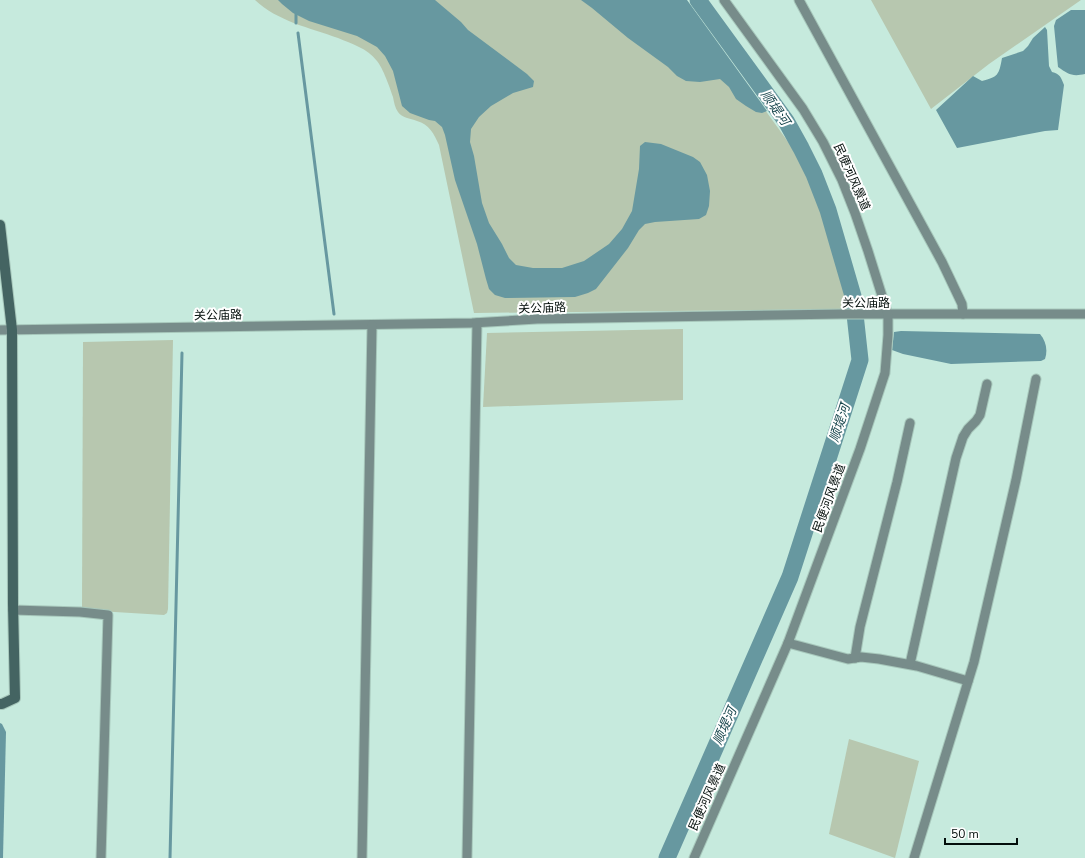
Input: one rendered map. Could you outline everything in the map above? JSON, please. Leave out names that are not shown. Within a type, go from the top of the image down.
[{"type":"street","name":"民便河风景道","points":[[694,858],[788,643],[860,449],[885,373],[888,335],[855,213],[842,180],[823,142],[802,109],[724,0]]},
{"type":"street","points":[[799,0],[942,262],[962,304],[963,314]]},
{"type":"street","points":[[0,225],[12,330],[13,610],[15,698],[0,704]]},
{"type":"street","name":"关公庙路","points":[[0,330],[372,325],[477,323],[537,319],[841,314],[1085,314]]},
{"type":"street","points":[[467,858],[477,323]]},
{"type":"street","points":[[362,858],[372,325]]},
{"type":"street","points":[[914,858],[974,662],[1015,488],[1036,379]]},
{"type":"street","points":[[910,664],[956,458],[963,437],[980,414],[987,384]]},
{"type":"street","points":[[855,658],[860,627],[897,482],[910,423]]},
{"type":"street","points":[[13,610],[80,612],[108,615],[101,858]]},
{"type":"street","points":[[788,643],[848,659],[861,657],[879,658],[910,664],[968,681]]},
{"type":"green space","points":[[255,0],[686,0],[791,146],[807,177],[821,213],[840,270],[847,309],[474,313],[439,145],[433,133],[425,124],[404,117],[398,112],[382,68],[369,53],[338,38],[284,19]]},
{"type":"green space","points":[[871,0],[1081,0],[989,64],[931,109]]},
{"type":"green space","points":[[683,329],[683,400],[483,407],[487,333]]},
{"type":"green space","points":[[173,340],[167,613],[164,615],[82,610],[83,342]]},
{"type":"green space","points":[[849,739],[919,761],[895,858],[829,834]]},
{"type":"water","points":[[278,0],[435,0],[461,22],[468,30],[527,74],[534,81],[533,87],[513,93],[491,106],[479,117],[471,129],[470,142],[474,156],[482,203],[489,223],[509,258],[516,265],[533,268],[562,268],[584,261],[609,244],[622,229],[632,211],[639,169],[640,146],[645,142],[661,144],[693,157],[700,162],[707,175],[710,191],[709,206],[706,215],[699,219],[645,224],[596,289],[588,293],[575,297],[505,298],[495,295],[489,289],[477,244],[455,180],[442,127],[435,121],[410,113],[402,106],[393,71],[385,56],[377,47],[357,36],[309,21],[293,13]]},
{"type":"water","points":[[581,0],[687,0],[767,111],[762,113],[756,112],[746,106],[736,99],[729,87],[720,79],[700,82],[686,81],[677,76],[668,67],[628,38]]},
{"type":"water","points":[[1071,10],[1085,10],[1085,74],[1081,75],[1070,74],[1058,67],[1054,26],[1056,20]]},
{"type":"water","points":[[1045,27],[1047,30],[1049,66],[1052,72],[1060,76],[1064,85],[1058,130],[1045,131],[957,148],[936,110],[973,76],[982,81],[995,76],[999,72],[1002,58],[1023,51],[1033,38]]},
{"type":"water","points":[[894,332],[1040,334],[1046,346],[1046,356],[1045,359],[1041,361],[951,364],[903,354],[892,350]]},
{"type":"water","points":[[0,723],[6,732],[3,858],[0,858]]},
{"type":"waterway","name":"顺堤河","points":[[667,858],[790,577],[860,360],[853,296],[828,210],[814,174],[786,121],[698,0]]},
{"type":"waterway","points":[[296,14],[296,23]]},
{"type":"waterway","points":[[298,33],[334,314]]},
{"type":"waterway","points":[[170,858],[182,353]]}]
